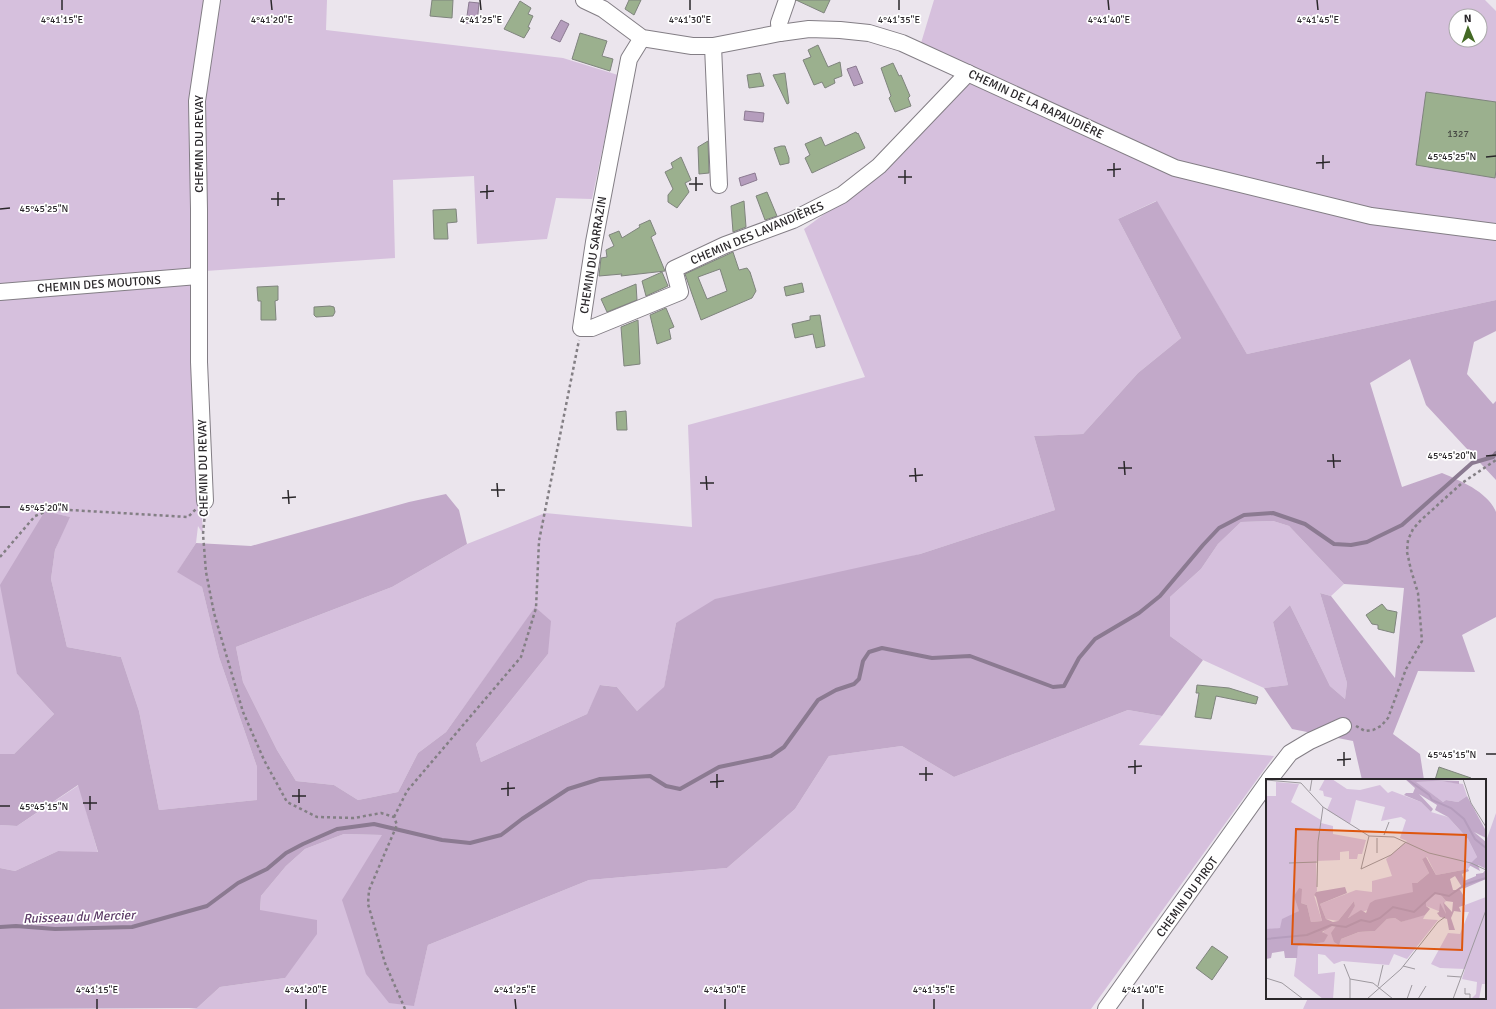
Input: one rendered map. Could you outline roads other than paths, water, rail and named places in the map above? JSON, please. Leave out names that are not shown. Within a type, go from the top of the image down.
[{"type":"street","name":"CHEMIN DU REVAY","points":[[205,501],[199,362],[197,101],[212,0]]},
{"type":"street","name":"CHEMIN DE LA RAPAUDIÈRE","points":[[584,0],[603,8],[642,38],[692,46],[713,46],[779,28],[840,30],[870,33],[902,43],[1175,168],[1371,216],[1496,232]]},
{"type":"street","points":[[779,28],[780,0]]},
{"type":"street","points":[[779,28],[788,0]]},
{"type":"street","name":"CHEMIN DU SARRAZIN","points":[[582,328],[595,235],[629,59],[642,38]]},
{"type":"street","points":[[713,46],[719,185]]},
{"type":"street","name":"CHEMIN DES LAVANDIÈRES","points":[[582,328],[592,328],[680,292],[674,270],[725,245],[793,220],[842,195],[879,166],[968,73]]},
{"type":"street","name":"CHEMIN DES MOUTONS","points":[[0,292],[198,276]]},
{"type":"street","points":[[1270,779],[1290,753],[1310,741],[1343,726]]},
{"type":"street","name":"CHEMIN DU PIROT","points":[[1106,1009],[1266,785]]},
{"type":"waterway","name":"Ruisseau du Mercier","points":[[0,927],[16,926],[55,929],[132,927],[207,906],[238,883],[267,869],[286,853],[337,829],[374,824],[442,840],[470,843],[501,835],[522,819],[568,789],[600,779],[650,776],[666,786],[680,789],[719,767],[771,756],[784,747],[818,700],[836,690],[854,684],[859,679],[863,661],[869,652],[882,648],[932,658],[970,656],[1053,687],[1064,686],[1079,658],[1095,639],[1139,613],[1160,596],[1219,528],[1244,515],[1273,513],[1305,524],[1334,544],[1351,545],[1367,542],[1402,525],[1472,463],[1493,457],[1496,453]]}]
